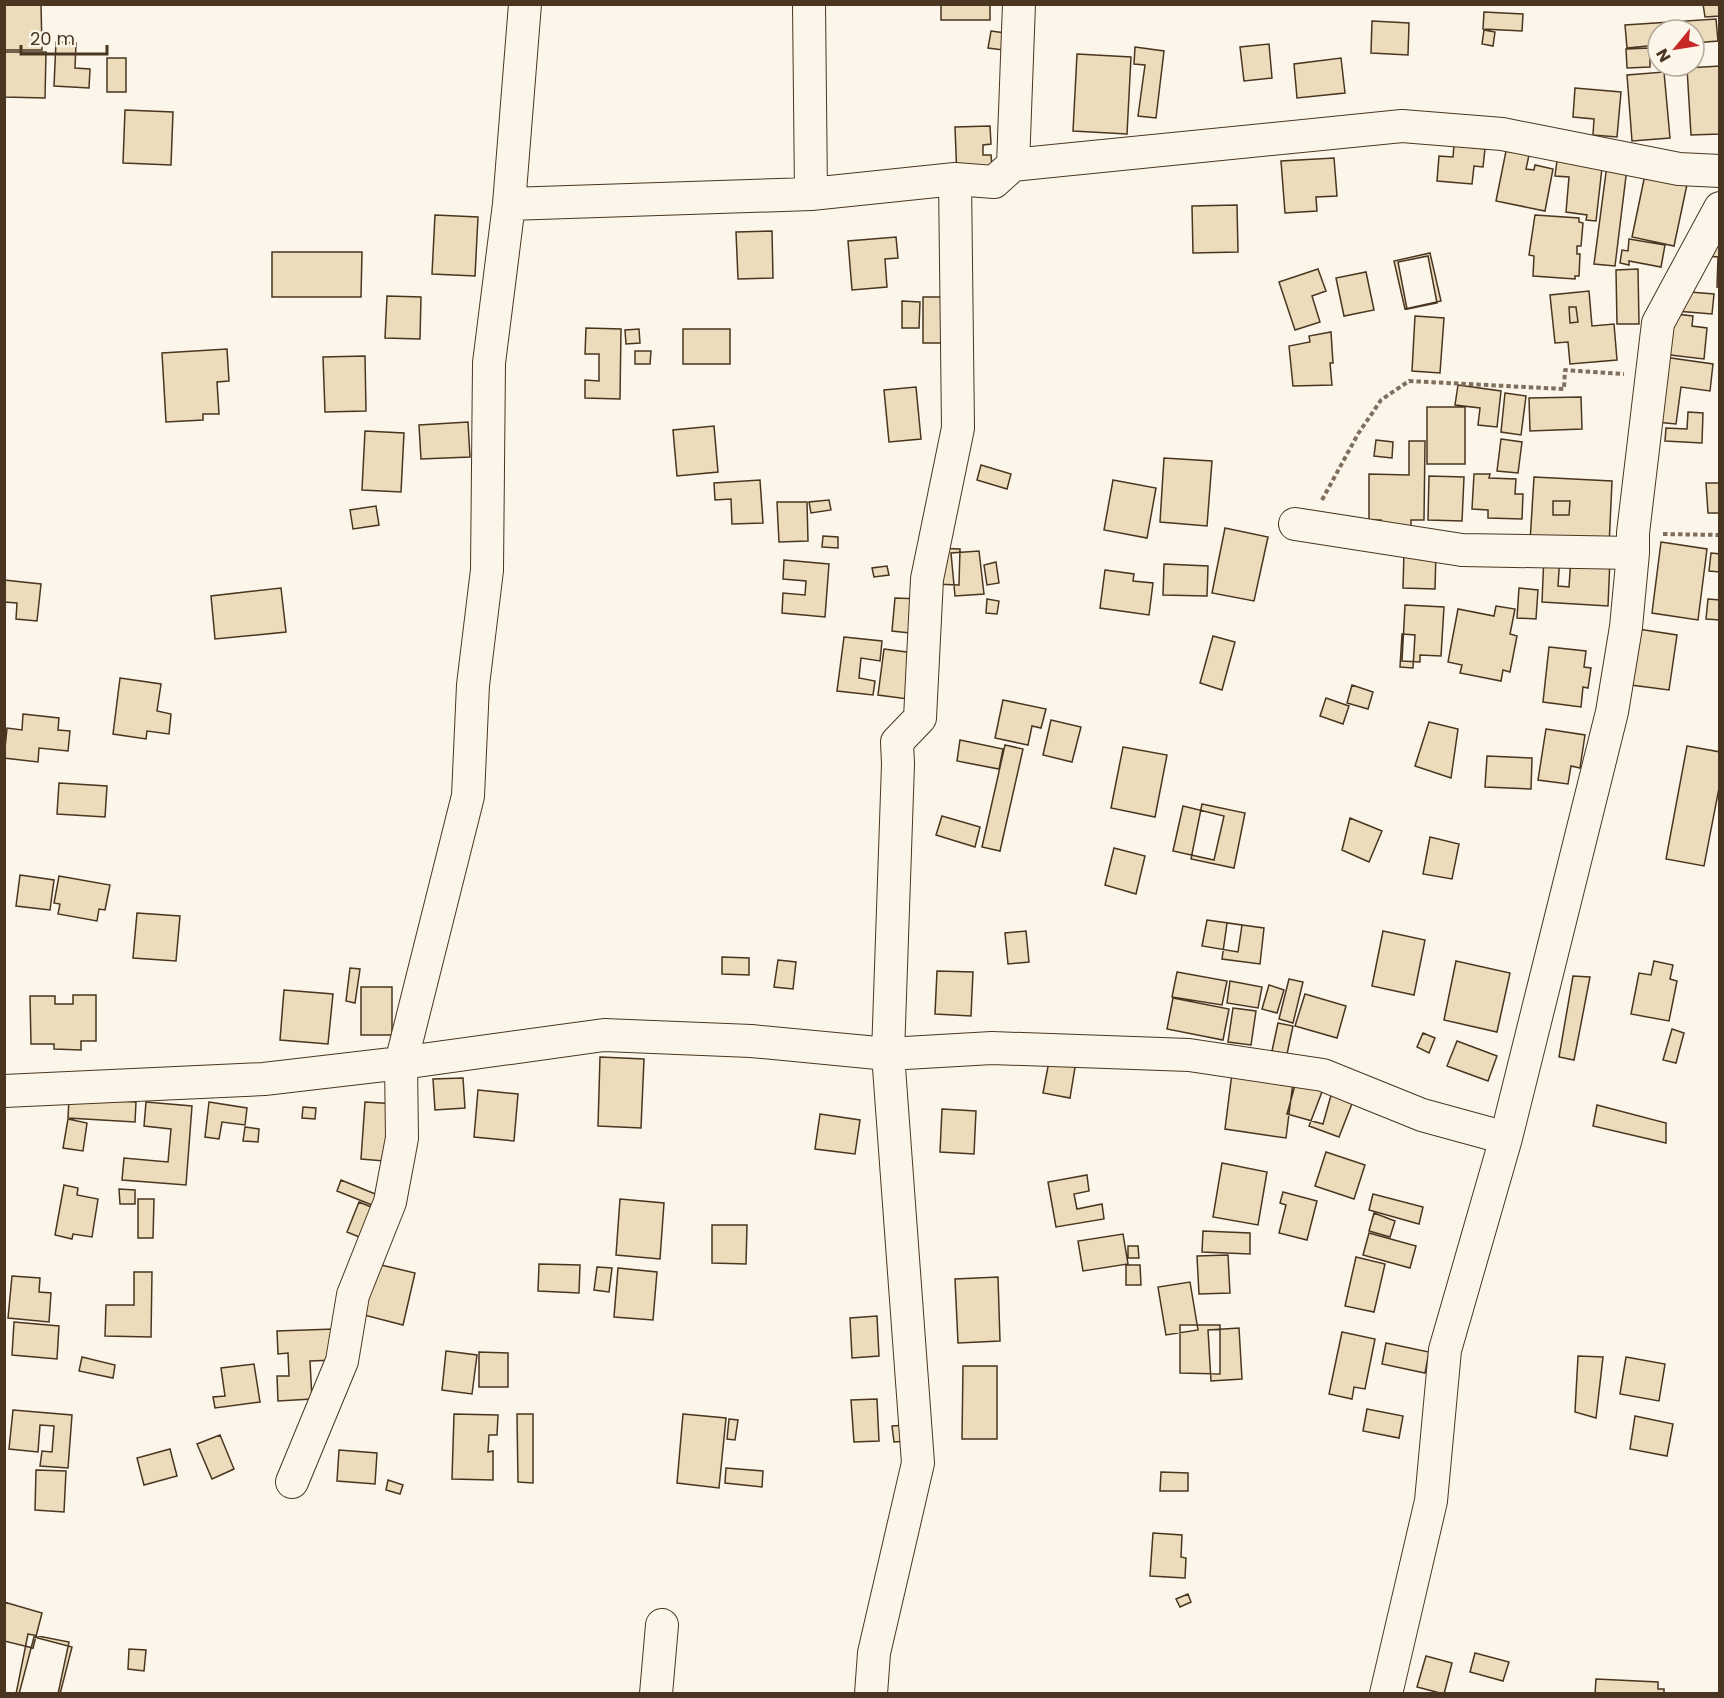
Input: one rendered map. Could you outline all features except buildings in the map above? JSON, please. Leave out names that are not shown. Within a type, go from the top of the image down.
[{"type":"street","points":[[292,1482],[342,1361],[353,1295],[390,1202],[402,1138],[400,1063],[468,796],[473,685],[487,570],[489,363],[509,204],[525,4]]},
{"type":"street","points":[[809,4],[811,194]]},
{"type":"street","points":[[1013,165],[1019,4]]},
{"type":"street","points":[[509,204],[811,194],[954,178],[994,182],[1013,165],[1402,126],[1502,134],[1679,169],[1719,171]]},
{"type":"street","points":[[871,1694],[874,1653],[918,1463],[888,1054],[897,742],[920,718],[927,579],[958,428],[954,178]]},
{"type":"street","points":[[1386,1694],[1431,1501],[1445,1350],[1506,1138],[1612,712],[1626,627],[1633,543],[1658,323],[1715,225]]},
{"type":"street","points":[[1301,525],[1462,550],[1633,543]]},
{"type":"street","points":[[4,1090],[264,1079],[604,1035],[751,1041],[888,1054],[992,1048],[1189,1055],[1323,1075],[1422,1115],[1506,1138]]},
{"type":"street","points":[[656,1694],[662,1625]]},
{"type":"path","points":[[1301,525],[1381,400],[1409,381],[1564,389],[1565,370],[1652,376]]},
{"type":"path","points":[[1633,543],[1719,535]]}]
